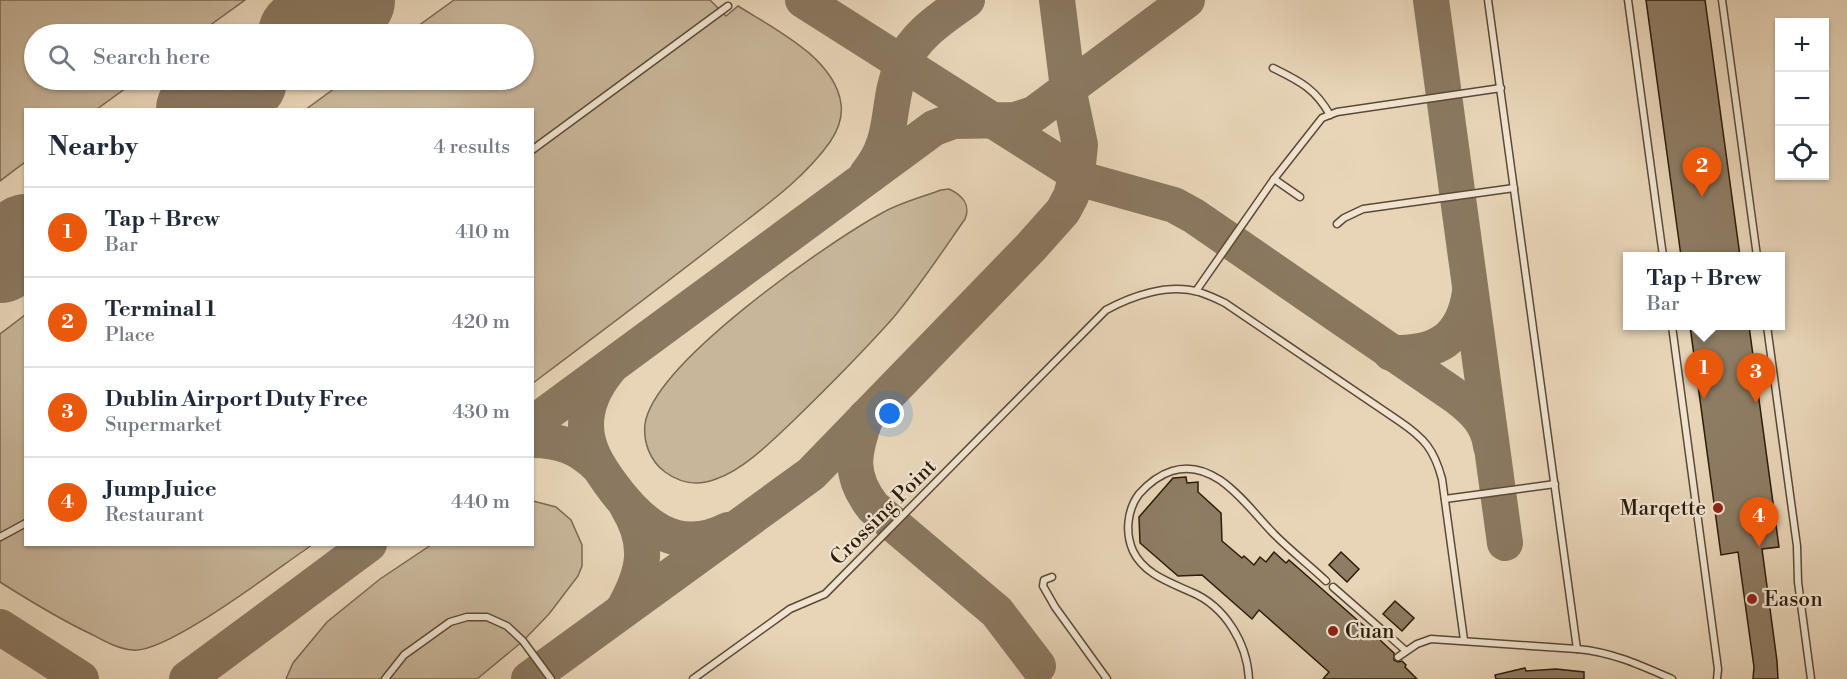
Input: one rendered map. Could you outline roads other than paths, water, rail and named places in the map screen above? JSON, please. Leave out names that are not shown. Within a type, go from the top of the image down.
[{"type":"lane","points":[[1488,0],[1577,649]]},
{"type":"lane","points":[[1628,0],[1662,252]]},
{"type":"lane","points":[[1722,0],[1757,252]]},
{"type":"lane","points":[[534,149],[728,6]]},
{"type":"lane","points":[[1273,68],[1306,86],[1323,102],[1330,115]]},
{"type":"lane","points":[[1464,640],[1445,498],[1437,462],[1429,445],[1417,433],[1225,303],[1196,291],[1274,179],[1322,118],[1337,112],[1500,88]]},
{"type":"lane","points":[[1274,179],[1300,197]]},
{"type":"lane","points":[[1337,224],[1355,212],[1372,208],[1515,188]]},
{"type":"lane","name":"Crossing Point","points":[[693,679],[790,609],[825,594],[1106,310],[1129,298],[1162,291],[1196,291]]},
{"type":"lane","points":[[1673,330],[1717,658],[1717,679]]},
{"type":"lane","points":[[1768,330],[1797,546],[1798,582],[1811,679]]},
{"type":"lane","points":[[1249,679],[1244,650],[1218,610],[1192,592],[1169,584],[1158,577],[1138,559],[1128,537],[1128,519],[1137,496],[1155,479],[1174,470],[1186,468],[1205,471],[1226,485],[1275,535],[1326,580]]},
{"type":"lane","points":[[1445,498],[1555,484]]},
{"type":"lane","points":[[0,537],[24,524]]},
{"type":"lane","points":[[1052,576],[1044,580],[1043,586],[1055,607],[1107,679]]},
{"type":"lane","points":[[1334,587],[1381,629]]},
{"type":"lane","points":[[385,679],[404,655],[450,622],[467,617],[487,617],[507,626],[523,641],[551,679]]},
{"type":"lane","points":[[1388,635],[1406,651]]},
{"type":"lane","points":[[1398,657],[1431,639],[1596,650],[1623,657],[1671,679]]},
{"type":"place","name":"Terminal 1","points":[[1702,197]]},
{"type":"place","name":"Tap + Brew","points":[[1704,399]]},
{"type":"place","name":"Dublin Airport Duty Free","points":[[1756,403]]},
{"type":"place","name":"Marqette","points":[[1718,508]]},
{"type":"place","name":"Jump Juice","points":[[1759,547]]},
{"type":"place","name":"Eason","points":[[1752,599]]},
{"type":"place","name":"Cuan","points":[[1333,631]]}]
